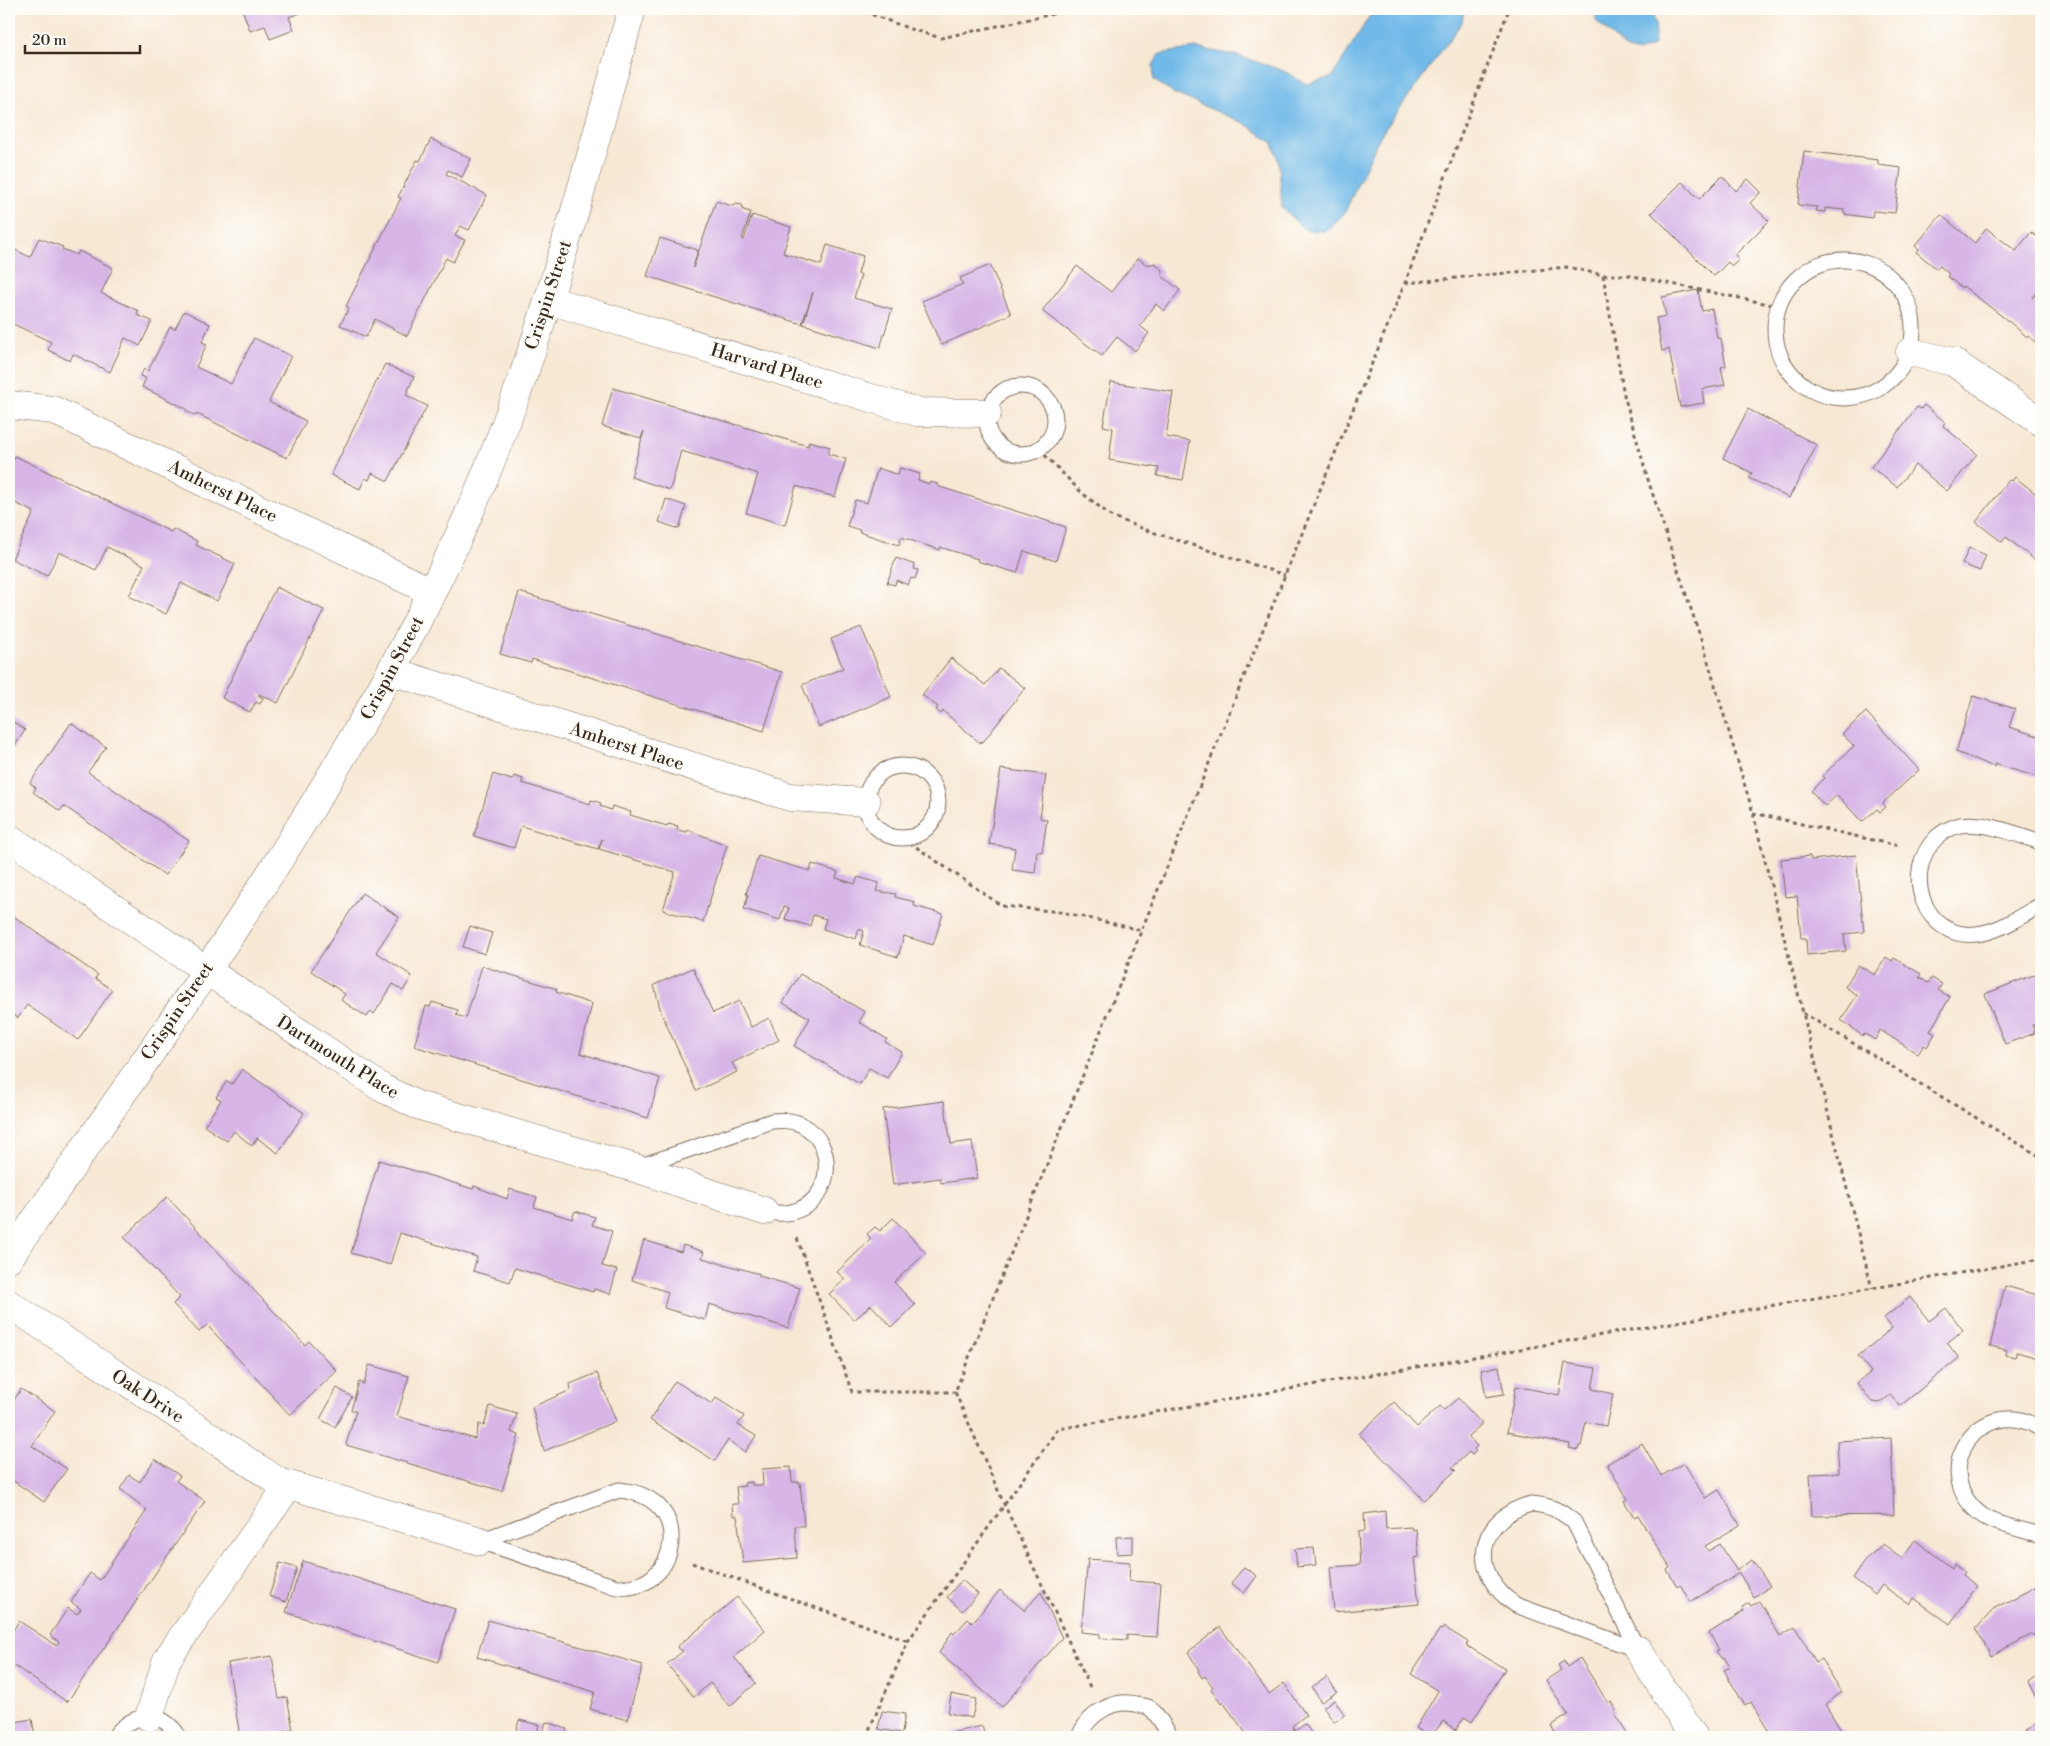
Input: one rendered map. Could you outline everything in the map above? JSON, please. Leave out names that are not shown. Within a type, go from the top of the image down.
[{"type":"street","name":"Crispin Street","points":[[9,1258],[206,970],[310,812],[352,743],[432,592],[467,519],[496,449],[549,300],[632,9]]},
{"type":"street","name":"Harvard Place","points":[[549,300],[917,412],[987,413]]},
{"type":"street","points":[[1910,352],[1953,362],[2041,422]]},
{"type":"street","name":"Amherst Place","points":[[9,405],[54,410],[432,592]]},
{"type":"street","name":"Amherst Place","points":[[391,671],[790,797],[866,802]]},
{"type":"street","name":"Dartmouth Place","points":[[9,838],[382,1088],[418,1105],[776,1211]]},
{"type":"street","name":"Oak Drive","points":[[9,1304],[279,1482],[480,1541]]},
{"type":"street","points":[[149,1717],[167,1659],[289,1485]]},
{"type":"street","points":[[1638,1650],[1694,1737]]},
{"type":"lane","points":[[1832,261],[1858,261],[1877,268],[1893,279],[1905,295],[1912,314],[1914,333],[1910,352],[1900,370],[1886,384],[1869,394],[1850,398],[1830,397],[1811,391],[1795,379],[1783,363],[1776,344],[1774,325],[1778,306],[1788,288],[1801,274],[1819,264],[1832,261]]},
{"type":"lane","points":[[1015,387],[1029,387],[1040,392],[1050,402],[1055,414],[1054,428],[1048,440],[1039,449],[1026,454],[1013,454],[1001,448],[992,438],[987,426],[987,413],[992,400],[1002,391],[1015,387]]},
{"type":"lane","points":[[901,765],[915,767],[927,775],[936,787],[938,801],[936,815],[928,827],[917,835],[903,838],[889,836],[877,828],[869,817],[866,802],[868,788],[876,777],[887,768],[901,765]]},
{"type":"lane","points":[[2041,842],[1976,823],[1958,825],[1942,833],[1930,845],[1921,861],[1918,878],[1920,895],[1928,911],[1941,924],[1956,932],[1974,935],[1991,932],[2041,905]]},
{"type":"lane","points":[[635,1168],[772,1121],[787,1120],[802,1125],[815,1134],[824,1147],[827,1162],[826,1178],[820,1192],[809,1203],[795,1211],[776,1211]]},
{"type":"lane","points":[[2041,1428],[2031,1422],[2013,1418],[1996,1420],[1979,1428],[1967,1440],[1959,1456],[1957,1474],[1961,1492],[1971,1506],[1985,1518],[2041,1535]]},
{"type":"lane","points":[[619,1490],[635,1491],[650,1498],[662,1508],[669,1522],[672,1539],[669,1554],[662,1568],[650,1579],[635,1586],[620,1587],[480,1541],[619,1490]]},
{"type":"lane","points":[[1531,1504],[1547,1505],[1562,1511],[1574,1522],[1638,1650],[1516,1605],[1501,1595],[1490,1581],[1485,1564],[1485,1547],[1491,1530],[1502,1517],[1515,1508],[1531,1504]]},
{"type":"lane","points":[[1079,1737],[1087,1721],[1101,1710],[1117,1704],[1134,1703],[1150,1708],[1171,1737]]},
{"type":"lane","points":[[114,1737],[122,1726],[135,1719],[149,1717],[163,1721],[175,1730],[180,1737]]},
{"type":"path","points":[[857,9],[913,30],[941,38],[1076,9]]},
{"type":"path","points":[[1101,1710],[1004,1504],[955,1392],[1405,283],[1509,9]]},
{"type":"path","points":[[1405,283],[1567,267],[1603,275],[1628,275],[1778,306]]},
{"type":"path","points":[[1603,275],[1624,395],[1649,483],[1704,648],[1754,813],[1872,1289]]},
{"type":"path","points":[[1039,449],[1082,493],[1111,516],[1149,531],[1285,575]]},
{"type":"path","points":[[1754,813],[1925,852]]},
{"type":"path","points":[[903,838],[1002,906],[1061,912],[1141,930]]},
{"type":"path","points":[[1803,1013],[2041,1158]]},
{"type":"path","points":[[776,1211],[852,1392],[955,1392]]},
{"type":"path","points":[[866,1737],[908,1641],[1058,1429],[2041,1259]]},
{"type":"path","points":[[669,1554],[908,1641]]},
{"type":"water","points":[[1374,9],[1464,9],[1462,22],[1380,136],[1344,214],[1326,231],[1305,230],[1282,208],[1279,164],[1273,143],[1244,123],[1173,93],[1154,80],[1153,65],[1160,54],[1196,48],[1239,56],[1284,71],[1306,84],[1332,77]]},
{"type":"water","points":[[1596,9],[1649,9],[1655,23],[1653,46],[1638,52],[1625,48],[1596,21]]},
{"type":"building","points":[[242,9],[311,9],[289,17],[294,30],[270,39],[265,26],[250,31]]},
{"type":"building","points":[[431,139],[471,159],[462,177],[448,170],[446,174],[487,195],[469,230],[460,226],[455,236],[465,240],[453,262],[446,258],[407,336],[375,319],[366,337],[340,325],[349,308],[346,306],[401,198],[398,197],[417,160],[420,161]]},
{"type":"building","points":[[1804,151],[1878,160],[1878,165],[1901,168],[1895,213],[1873,211],[1872,218],[1844,214],[1844,210],[1825,208],[1825,212],[1816,211],[1817,207],[1798,205]]},
{"type":"building","points":[[1722,176],[1736,191],[1748,179],[1761,192],[1750,203],[1769,221],[1735,255],[1739,260],[1732,266],[1728,262],[1714,276],[1651,213],[1682,182],[1699,199]]},
{"type":"building","points":[[716,201],[732,206],[736,204],[742,205],[743,210],[751,212],[742,239],[744,240],[752,215],[791,227],[783,253],[821,265],[827,245],[863,256],[858,274],[861,275],[854,298],[892,309],[880,348],[803,324],[813,292],[802,324],[647,276],[660,238],[698,250],[693,268]]},
{"type":"building","points":[[1941,215],[1975,243],[1986,228],[2016,251],[2031,232],[2041,240],[2041,287],[2032,298],[2041,288],[2041,347],[1963,286],[1962,288],[1947,276],[1949,274],[1940,266],[1937,269],[1916,252],[1919,249],[1915,246]]},
{"type":"building","points":[[39,238],[63,247],[62,249],[77,255],[79,251],[113,268],[101,293],[139,311],[137,315],[152,321],[140,346],[125,338],[110,372],[73,354],[70,361],[48,350],[51,342],[9,322],[9,247],[30,257]]},
{"type":"building","points":[[1138,258],[1147,265],[1155,263],[1162,270],[1162,276],[1180,290],[1164,311],[1156,304],[1140,326],[1149,333],[1135,351],[1117,337],[1102,356],[1042,311],[1077,266],[1111,292]]},
{"type":"building","points":[[990,265],[1011,314],[941,345],[922,301],[963,284],[960,278]]},
{"type":"building","points":[[1698,290],[1702,311],[1712,309],[1717,338],[1721,338],[1726,366],[1721,367],[1725,385],[1702,389],[1704,403],[1680,407],[1669,349],[1662,351],[1656,318],[1666,316],[1662,297]]},
{"type":"building","points":[[184,311],[210,324],[202,342],[207,344],[196,367],[231,384],[254,338],[291,356],[269,402],[306,421],[287,458],[197,414],[196,416],[186,411],[187,409],[142,387],[146,378],[140,376],[144,369],[148,371],[170,327],[175,329]]},
{"type":"building","points":[[385,364],[414,377],[406,395],[427,406],[388,481],[372,473],[369,480],[365,478],[360,489],[331,475]]},
{"type":"building","points":[[1111,382],[1173,392],[1166,437],[1190,441],[1183,480],[1157,476],[1159,468],[1109,460],[1113,428],[1103,426]]},
{"type":"building","points":[[613,388],[808,446],[809,441],[830,447],[828,454],[846,459],[835,497],[796,486],[785,525],[746,513],[758,474],[681,451],[670,490],[631,477],[644,431],[641,438],[602,426]]},
{"type":"building","points":[[1924,405],[1945,422],[1943,426],[1977,454],[1947,491],[1915,465],[1897,487],[1871,467],[1917,407],[1921,409]]},
{"type":"building","points":[[1748,409],[1817,445],[1789,498],[1749,478],[1752,473],[1723,458]]},
{"type":"building","points":[[15,456],[171,532],[173,529],[197,541],[196,545],[235,564],[217,601],[181,583],[166,614],[129,596],[144,565],[107,547],[96,570],[59,552],[47,576],[12,559],[34,512],[9,500],[9,470]]},
{"type":"building","points":[[878,468],[898,475],[900,468],[920,474],[918,480],[929,484],[930,482],[938,484],[937,486],[1066,527],[1056,561],[1024,551],[1017,573],[940,547],[940,550],[901,537],[899,545],[859,532],[860,530],[847,526],[855,500],[867,503]]},
{"type":"building","points":[[2015,477],[2041,498],[2041,565],[2006,537],[2002,542],[1976,522],[2009,480],[2012,481]]},
{"type":"building","points":[[666,499],[686,506],[679,529],[659,522]]},
{"type":"building","points":[[1969,548],[1986,555],[1980,571],[1962,564]]},
{"type":"building","points":[[896,558],[915,565],[914,569],[918,570],[915,579],[911,578],[908,585],[896,580],[895,585],[887,583]]},
{"type":"building","points":[[276,587],[324,610],[278,703],[259,694],[263,698],[260,704],[256,702],[250,712],[222,698]]},
{"type":"building","points":[[519,592],[782,672],[764,731],[532,659],[531,663],[500,654]]},
{"type":"building","points":[[861,627],[891,697],[819,727],[802,685],[843,668],[831,639]]},
{"type":"building","points":[[951,658],[985,685],[999,668],[1025,688],[983,742],[981,741],[980,743],[943,711],[941,714],[936,710],[938,707],[922,695]]},
{"type":"building","points":[[1973,696],[2015,709],[2009,727],[2041,737],[2041,778],[1994,764],[1994,767],[1956,752]]},
{"type":"building","points":[[1866,712],[1919,770],[1883,803],[1886,807],[1880,812],[1877,809],[1862,822],[1837,795],[1825,806],[1811,791],[1824,778],[1822,776],[1854,746],[1842,734]]},
{"type":"building","points":[[9,719],[25,730],[9,755]]},
{"type":"building","points":[[71,723],[106,747],[88,772],[189,841],[165,875],[64,806],[60,811],[33,792],[36,788],[30,783]]},
{"type":"building","points":[[1001,769],[1046,775],[1040,818],[1047,820],[1042,852],[1037,851],[1035,873],[1012,870],[1015,848],[989,844]]},
{"type":"building","points":[[493,774],[512,780],[514,776],[523,779],[522,783],[590,804],[591,800],[601,803],[600,806],[611,810],[612,806],[631,812],[630,815],[667,826],[668,824],[678,826],[677,830],[687,832],[688,830],[727,845],[703,922],[663,910],[675,872],[599,849],[602,839],[598,849],[521,826],[514,848],[474,836]]},
{"type":"building","points":[[1856,855],[1864,932],[1844,934],[1846,951],[1807,955],[1806,938],[1801,938],[1797,896],[1785,897],[1781,859],[1810,856],[1811,860]]},
{"type":"building","points":[[758,856],[810,871],[812,864],[838,872],[836,878],[855,884],[858,877],[879,883],[876,891],[896,894],[895,897],[915,902],[914,906],[943,914],[933,945],[904,936],[898,957],[860,945],[864,931],[859,929],[856,939],[823,929],[826,919],[813,915],[810,926],[785,919],[789,908],[784,906],[780,920],[744,909],[748,895],[746,894]]},
{"type":"building","points":[[362,893],[399,917],[376,952],[412,976],[403,991],[393,984],[374,1014],[371,1011],[367,1017],[341,1000],[345,994],[311,971]]},
{"type":"building","points":[[9,913],[98,975],[95,978],[112,990],[78,1040],[27,1005],[18,1018],[9,1012]]},
{"type":"building","points":[[470,926],[492,933],[485,954],[463,947]]},
{"type":"building","points":[[1886,957],[1892,961],[1894,958],[1921,974],[1919,977],[1928,983],[1932,978],[1942,984],[1938,990],[1950,997],[1930,1031],[1935,1034],[1927,1047],[1924,1045],[1918,1054],[1880,1030],[1875,1040],[1865,1034],[1863,1036],[1841,1020],[1857,995],[1845,987],[1858,965],[1875,975]]},
{"type":"building","points":[[482,966],[557,989],[556,992],[592,1004],[580,1053],[660,1078],[648,1118],[414,1046],[426,1006],[430,1007],[432,1002],[458,1010],[456,1015],[466,1018]]},
{"type":"building","points":[[693,968],[713,1013],[739,1001],[751,1027],[769,1018],[779,1040],[732,1063],[737,1072],[696,1091],[661,1012],[654,985]]},
{"type":"building","points":[[2041,972],[2041,1032],[2037,1033],[2034,1025],[2032,1025],[2035,1033],[2005,1044],[1985,994]]},
{"type":"building","points":[[800,974],[865,1012],[859,1022],[887,1039],[885,1042],[902,1052],[887,1078],[869,1068],[860,1084],[794,1046],[810,1018],[783,1003]]},
{"type":"building","points":[[242,1069],[304,1113],[278,1153],[257,1138],[252,1146],[234,1131],[227,1141],[204,1126],[221,1100],[216,1097],[227,1081],[232,1084]]},
{"type":"building","points":[[944,1101],[951,1144],[972,1141],[977,1178],[941,1183],[940,1178],[893,1185],[883,1109]]},
{"type":"building","points":[[379,1160],[473,1189],[474,1186],[507,1199],[510,1189],[537,1197],[534,1207],[572,1219],[575,1211],[595,1217],[592,1225],[612,1231],[602,1266],[617,1270],[610,1294],[594,1289],[593,1292],[515,1268],[510,1282],[473,1271],[477,1257],[400,1233],[390,1265],[351,1253]]},
{"type":"building","points":[[167,1197],[305,1345],[309,1341],[337,1371],[290,1415],[207,1325],[199,1332],[173,1304],[180,1297],[124,1237]]},
{"type":"building","points":[[893,1218],[926,1253],[894,1282],[915,1305],[892,1327],[871,1305],[854,1320],[829,1294],[845,1279],[837,1272],[871,1239],[867,1234],[875,1227],[880,1231]]},
{"type":"building","points":[[644,1240],[681,1252],[683,1245],[704,1252],[702,1258],[760,1274],[759,1276],[800,1288],[788,1328],[709,1304],[705,1320],[664,1308],[668,1292],[632,1280]]},
{"type":"building","points":[[2005,1286],[2041,1296],[2041,1359],[2017,1352],[2015,1357],[2006,1355],[2007,1350],[1990,1346]]},
{"type":"building","points":[[1910,1297],[1929,1321],[1946,1308],[1963,1330],[1947,1343],[1959,1358],[1900,1406],[1890,1395],[1880,1403],[1872,1402],[1857,1383],[1871,1372],[1858,1356],[1892,1328],[1884,1318]]},
{"type":"building","points":[[1565,1363],[1596,1368],[1592,1389],[1613,1394],[1606,1426],[1586,1422],[1581,1446],[1579,1446],[1578,1450],[1569,1448],[1570,1444],[1507,1432],[1516,1386],[1559,1395]]},
{"type":"building","points":[[369,1365],[409,1376],[397,1416],[475,1439],[479,1424],[484,1426],[490,1406],[517,1414],[511,1432],[519,1435],[502,1491],[346,1445],[356,1411],[351,1410],[359,1382],[364,1384]]},
{"type":"building","points":[[1499,1366],[1504,1394],[1486,1397],[1481,1370]]},
{"type":"building","points":[[597,1373],[616,1421],[544,1451],[532,1407],[571,1390],[570,1384]]},
{"type":"building","points":[[675,1381],[712,1404],[716,1398],[744,1416],[738,1425],[756,1436],[745,1452],[728,1440],[715,1461],[650,1420]]},
{"type":"building","points":[[337,1388],[352,1397],[335,1427],[320,1419]]},
{"type":"building","points":[[21,1389],[55,1411],[32,1446],[67,1469],[44,1502],[9,1478],[9,1408]]},
{"type":"building","points":[[1458,1398],[1482,1424],[1468,1436],[1477,1446],[1474,1449],[1476,1451],[1472,1455],[1469,1452],[1452,1468],[1456,1470],[1424,1500],[1359,1434],[1394,1402],[1417,1427],[1440,1406],[1444,1410]]},
{"type":"building","points":[[1891,1438],[1894,1515],[1812,1516],[1810,1474],[1839,1473],[1837,1441]]},
{"type":"building","points":[[1642,1443],[1661,1476],[1684,1463],[1705,1498],[1719,1490],[1740,1525],[1705,1546],[1708,1551],[1720,1544],[1737,1571],[1752,1560],[1770,1586],[1754,1597],[1739,1573],[1690,1602],[1680,1584],[1677,1586],[1667,1570],[1670,1568],[1638,1515],[1634,1517],[1624,1501],[1628,1499],[1607,1464]]},
{"type":"building","points":[[155,1459],[180,1476],[176,1481],[205,1501],[67,1702],[9,1662],[9,1637],[19,1621],[56,1645],[59,1642],[50,1635],[68,1608],[77,1614],[81,1609],[71,1602],[90,1573],[100,1580],[147,1510],[120,1489],[129,1475],[140,1482]]},
{"type":"building","points":[[791,1467],[792,1482],[800,1482],[804,1526],[795,1526],[797,1558],[743,1563],[737,1516],[733,1516],[732,1504],[738,1504],[736,1487],[745,1486],[744,1483],[752,1482],[752,1485],[763,1485],[762,1469]]},
{"type":"building","points":[[1385,1511],[1386,1529],[1411,1527],[1412,1530],[1416,1529],[1419,1557],[1414,1558],[1419,1604],[1334,1612],[1330,1567],[1360,1565],[1358,1532],[1365,1531],[1364,1514]]},
{"type":"building","points":[[1133,1536],[1133,1553],[1117,1554],[1116,1537]]},
{"type":"building","points":[[1915,1540],[1952,1568],[1954,1564],[1964,1572],[1962,1575],[1977,1586],[1950,1624],[1914,1598],[1910,1605],[1882,1585],[1875,1595],[1853,1578],[1866,1559],[1883,1544],[1902,1558]]},
{"type":"building","points":[[1314,1548],[1316,1565],[1297,1567],[1295,1549]]},
{"type":"building","points":[[1088,1559],[1130,1562],[1129,1581],[1161,1583],[1157,1637],[1127,1635],[1127,1640],[1100,1638],[1100,1634],[1081,1632]]},
{"type":"building","points":[[303,1561],[455,1609],[438,1662],[286,1612]]},
{"type":"building","points":[[280,1563],[297,1568],[286,1602],[269,1596]]},
{"type":"building","points":[[1244,1567],[1257,1576],[1244,1593],[1231,1583]]},
{"type":"building","points":[[962,1580],[978,1594],[962,1611],[947,1597]]},
{"type":"building","points":[[2041,1584],[2041,1651],[2033,1634],[1990,1656],[1976,1628],[1993,1609]]},
{"type":"building","points":[[1000,1590],[1024,1611],[1041,1592],[1062,1638],[1002,1707],[939,1653],[952,1632],[954,1634],[968,1619],[972,1623]]},
{"type":"building","points":[[737,1597],[765,1630],[734,1657],[756,1683],[730,1706],[710,1683],[694,1697],[667,1664],[683,1651],[677,1647]]},
{"type":"building","points":[[1759,1601],[1780,1636],[1795,1627],[1816,1662],[1821,1659],[1842,1692],[1825,1704],[1842,1732],[1844,1731],[1849,1737],[1772,1737],[1751,1702],[1745,1706],[1724,1670],[1730,1667],[1724,1657],[1721,1658],[1716,1651],[1719,1650],[1709,1633],[1744,1611],[1742,1607],[1749,1603],[1751,1606]]},
{"type":"building","points":[[488,1620],[643,1665],[627,1720],[590,1709],[595,1692],[477,1657]]},
{"type":"building","points":[[1220,1627],[1269,1694],[1284,1683],[1306,1715],[1292,1726],[1295,1731],[1305,1724],[1314,1737],[1244,1737],[1247,1735],[1223,1702],[1221,1704],[1205,1676],[1202,1678],[1188,1652]]},
{"type":"building","points":[[1444,1627],[1468,1642],[1466,1645],[1505,1669],[1472,1722],[1464,1717],[1456,1730],[1443,1721],[1431,1737],[1416,1728],[1438,1691],[1411,1674],[1440,1629],[1442,1630]]},
{"type":"building","points":[[272,1656],[279,1699],[287,1697],[293,1730],[285,1731],[286,1737],[240,1737],[228,1663]]},
{"type":"building","points":[[1580,1658],[1608,1703],[1611,1702],[1616,1711],[1614,1713],[1629,1737],[1558,1737],[1551,1726],[1568,1715],[1546,1680],[1561,1670],[1558,1665],[1564,1661],[1567,1667]]},
{"type":"building","points":[[2041,1673],[2041,1705],[2029,1682]]},
{"type":"building","points":[[1327,1677],[1337,1692],[1321,1702],[1312,1687]]},
{"type":"building","points":[[951,1694],[976,1699],[972,1718],[948,1713]]},
{"type":"building","points":[[1334,1700],[1345,1715],[1334,1722],[1323,1707]]},
{"type":"building","points":[[882,1711],[905,1714],[902,1733],[878,1729]]},
{"type":"building","points":[[32,1719],[35,1737],[9,1737],[9,1723]]},
{"type":"building","points":[[519,1720],[539,1725],[536,1737],[515,1737]]},
{"type":"building","points":[[2041,1721],[2041,1737],[2028,1737],[2024,1730]]},
{"type":"building","points":[[546,1722],[567,1729],[564,1737],[541,1737]]},
{"type":"building","points":[[982,1726],[985,1737],[951,1737],[950,1733]]}]
